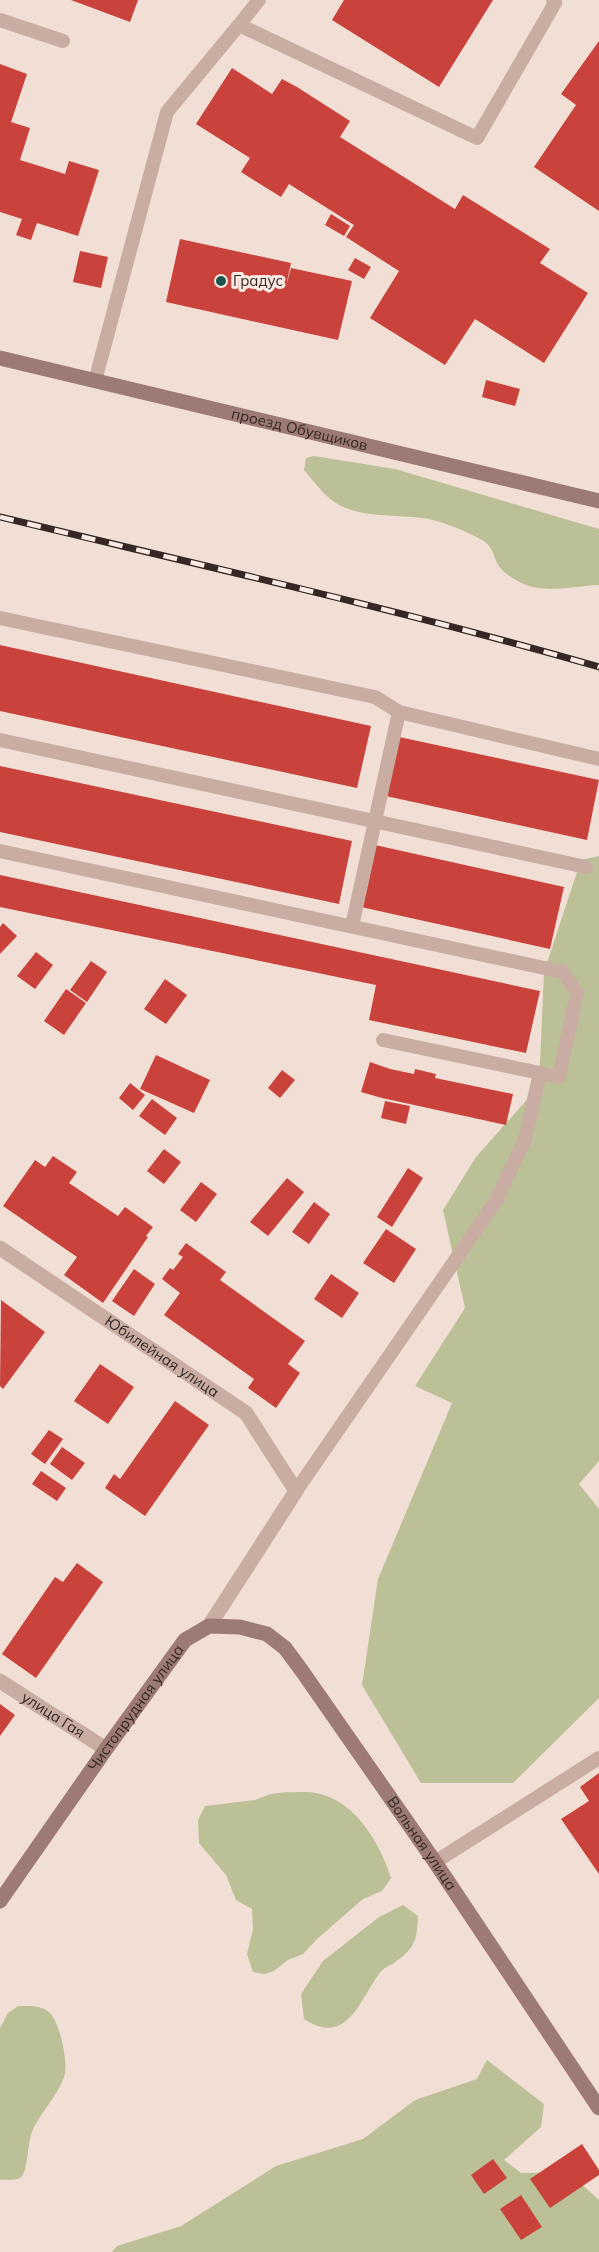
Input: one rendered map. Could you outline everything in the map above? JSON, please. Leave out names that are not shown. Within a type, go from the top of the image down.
[{"type":"street","name":"проезд Обувщиков","points":[[0,358],[599,501]]},
{"type":"street","name":"Юбилейная улица","points":[[0,1248],[246,1413],[296,1491]]},
{"type":"street","name":"Чистопрудная улица","points":[[0,1901],[185,1640],[209,1626],[296,1491]]},
{"type":"street","name":"Вольная улица","points":[[209,1626],[240,1627],[267,1634],[285,1648],[435,1862],[599,2108]]},
{"type":"street","name":"улица Гая","points":[[0,1681],[106,1749]]},
{"type":"lane","points":[[94,381],[167,112],[259,0]]},
{"type":"lane","points":[[239,26],[477,138],[555,3],[553,0]]},
{"type":"lane","points":[[0,20],[63,41]]},
{"type":"lane","points":[[0,618],[375,697],[399,712],[599,759]]},
{"type":"lane","points":[[352,926],[399,712]]},
{"type":"lane","points":[[0,740],[586,867]]},
{"type":"lane","points":[[0,851],[563,972],[577,993],[559,1077],[383,1040]]},
{"type":"lane","points":[[296,1491],[496,1201],[525,1139],[540,1073]]},
{"type":"lane","points":[[435,1862],[599,1758]]},
{"type":"green space","points":[[314,456],[395,469],[599,529],[599,585],[543,589],[526,585],[502,570],[485,542],[445,523],[429,519],[361,513],[339,505],[326,495],[304,470],[306,458]]},
{"type":"green space","points":[[599,856],[599,1461],[579,1484],[599,1509],[599,1698],[513,1783],[421,1783],[362,1685],[378,1579],[452,1403],[415,1386],[465,1308],[443,1210],[476,1157],[539,1086],[544,972],[581,860]]},
{"type":"green space","points":[[313,1792],[343,1804],[364,1825],[373,1838],[391,1878],[382,1891],[363,1899],[303,1954],[288,1960],[274,1971],[264,1974],[253,1972],[247,1954],[253,1929],[252,1909],[236,1900],[226,1875],[199,1843],[198,1820],[205,1806],[255,1800],[270,1794]]},
{"type":"green space","points":[[403,1905],[418,1916],[416,1938],[411,1948],[380,1972],[358,2007],[341,2024],[331,2028],[319,2026],[304,2019],[301,1994],[323,1961],[379,1917]]},
{"type":"green space","points":[[18,2006],[42,2008],[53,2017],[62,2043],[65,2071],[61,2084],[32,2132],[24,2173],[20,2178],[14,2180],[0,2180],[0,2028],[8,2013]]},
{"type":"green space","points":[[487,2060],[544,2104],[541,2127],[504,2160],[521,2173],[568,2172],[599,2200],[599,2252],[112,2252],[117,2246],[181,2226],[276,2166],[363,2139],[415,2100],[477,2079]]},
{"type":"building","points":[[71,0],[138,0],[130,22]]},
{"type":"building","points":[[344,0],[493,0],[439,87],[332,20]]},
{"type":"building","points":[[599,41],[599,211],[534,167],[576,105],[561,94]]},
{"type":"building","points":[[0,64],[27,74],[11,122],[30,128],[20,160],[65,174],[69,161],[99,170],[78,236],[37,223],[31,240],[16,235],[22,219],[0,212]]},
{"type":"building","points":[[232,68],[272,94],[282,79],[297,87],[350,121],[340,137],[455,209],[463,195],[550,249],[540,263],[588,293],[544,363],[475,319],[445,365],[370,318],[399,271],[346,237],[354,225],[289,184],[281,197],[241,172],[250,158],[196,124]]},
{"type":"building","points":[[331,214],[350,226],[344,236],[325,225]]},
{"type":"building","points":[[180,239],[291,263],[286,286],[291,268],[352,281],[338,340],[166,302]]},
{"type":"building","points":[[80,251],[108,257],[101,288],[73,282]]},
{"type":"building","points":[[355,258],[371,267],[364,279],[348,270]]},
{"type":"building","points":[[486,380],[520,389],[515,406],[482,397]]},
{"type":"building","points":[[0,645],[371,726],[357,788],[0,711]]},
{"type":"building","points":[[399,737],[599,780],[587,840],[386,796]]},
{"type":"building","points":[[0,766],[352,841],[339,904],[0,832]]},
{"type":"building","points":[[375,845],[564,887],[550,949],[361,907]]},
{"type":"building","points":[[0,875],[540,991],[526,1053],[369,1020],[376,985],[0,907]]},
{"type":"building","points":[[3,923],[17,936],[0,954],[0,927]]},
{"type":"building","points":[[36,952],[53,965],[35,989],[17,976]]},
{"type":"building","points":[[91,961],[107,972],[87,1002],[70,990]]},
{"type":"building","points":[[165,979],[187,995],[166,1024],[144,1009]]},
{"type":"building","points":[[66,989],[86,1003],[64,1035],[44,1021]]},
{"type":"building","points":[[156,1055],[210,1080],[194,1113],[140,1089]]},
{"type":"building","points":[[370,1062],[414,1074],[415,1069],[436,1074],[435,1078],[513,1094],[506,1125],[361,1092]]},
{"type":"building","points":[[282,1070],[295,1080],[280,1098],[268,1088]]},
{"type":"building","points":[[130,1083],[145,1095],[133,1110],[119,1098]]},
{"type":"building","points":[[152,1099],[177,1118],[165,1135],[139,1116]]},
{"type":"building","points":[[385,1101],[410,1106],[406,1124],[381,1118]]},
{"type":"building","points":[[164,1149],[181,1162],[164,1184],[147,1171]]},
{"type":"building","points":[[53,1156],[77,1172],[69,1183],[118,1216],[125,1207],[153,1227],[103,1303],[64,1275],[77,1257],[3,1206],[35,1160],[45,1167]]},
{"type":"building","points":[[408,1168],[423,1178],[392,1227],[377,1217]]},
{"type":"building","points":[[287,1178],[304,1192],[268,1236],[250,1222]]},
{"type":"building","points":[[201,1182],[217,1194],[196,1222],[180,1210]]},
{"type":"building","points":[[314,1202],[330,1214],[309,1244],[292,1232]]},
{"type":"building","points":[[386,1229],[416,1249],[394,1283],[363,1263]]},
{"type":"building","points":[[186,1243],[226,1272],[220,1280],[305,1341],[288,1364],[300,1373],[276,1408],[248,1388],[254,1379],[164,1315],[180,1293],[162,1279],[170,1268],[173,1270],[183,1257],[178,1254]]},
{"type":"building","points":[[134,1269],[155,1284],[134,1316],[112,1301]]},
{"type":"building","points":[[331,1274],[359,1293],[342,1318],[314,1299]]},
{"type":"building","points":[[1,1300],[45,1332],[3,1389],[0,1386]]},
{"type":"building","points":[[100,1364],[134,1387],[108,1424],[74,1401]]},
{"type":"building","points":[[175,1401],[209,1425],[145,1516],[105,1488],[114,1474],[120,1479]]},
{"type":"building","points":[[49,1430],[63,1439],[45,1464],[31,1454]]},
{"type":"building","points":[[62,1447],[85,1463],[72,1480],[50,1464]]},
{"type":"building","points":[[41,1471],[66,1488],[57,1501],[32,1484]]},
{"type":"building","points":[[77,1563],[103,1582],[36,1678],[2,1654],[55,1577],[63,1582]]},
{"type":"building","points":[[0,1704],[15,1715],[0,1736]]},
{"type":"building","points":[[599,1773],[599,1874],[561,1819],[589,1801],[580,1787]]},
{"type":"building","points":[[582,2144],[599,2170],[599,2175],[550,2208],[530,2179]]},
{"type":"building","points":[[493,2159],[507,2178],[484,2194],[471,2175]]},
{"type":"building","points":[[521,2195],[542,2227],[521,2240],[500,2209]]},
{"type":"railway","points":[[0,517],[375,607],[599,667]]},
{"type":"place","name":"Градус","points":[[221,281]]}]
